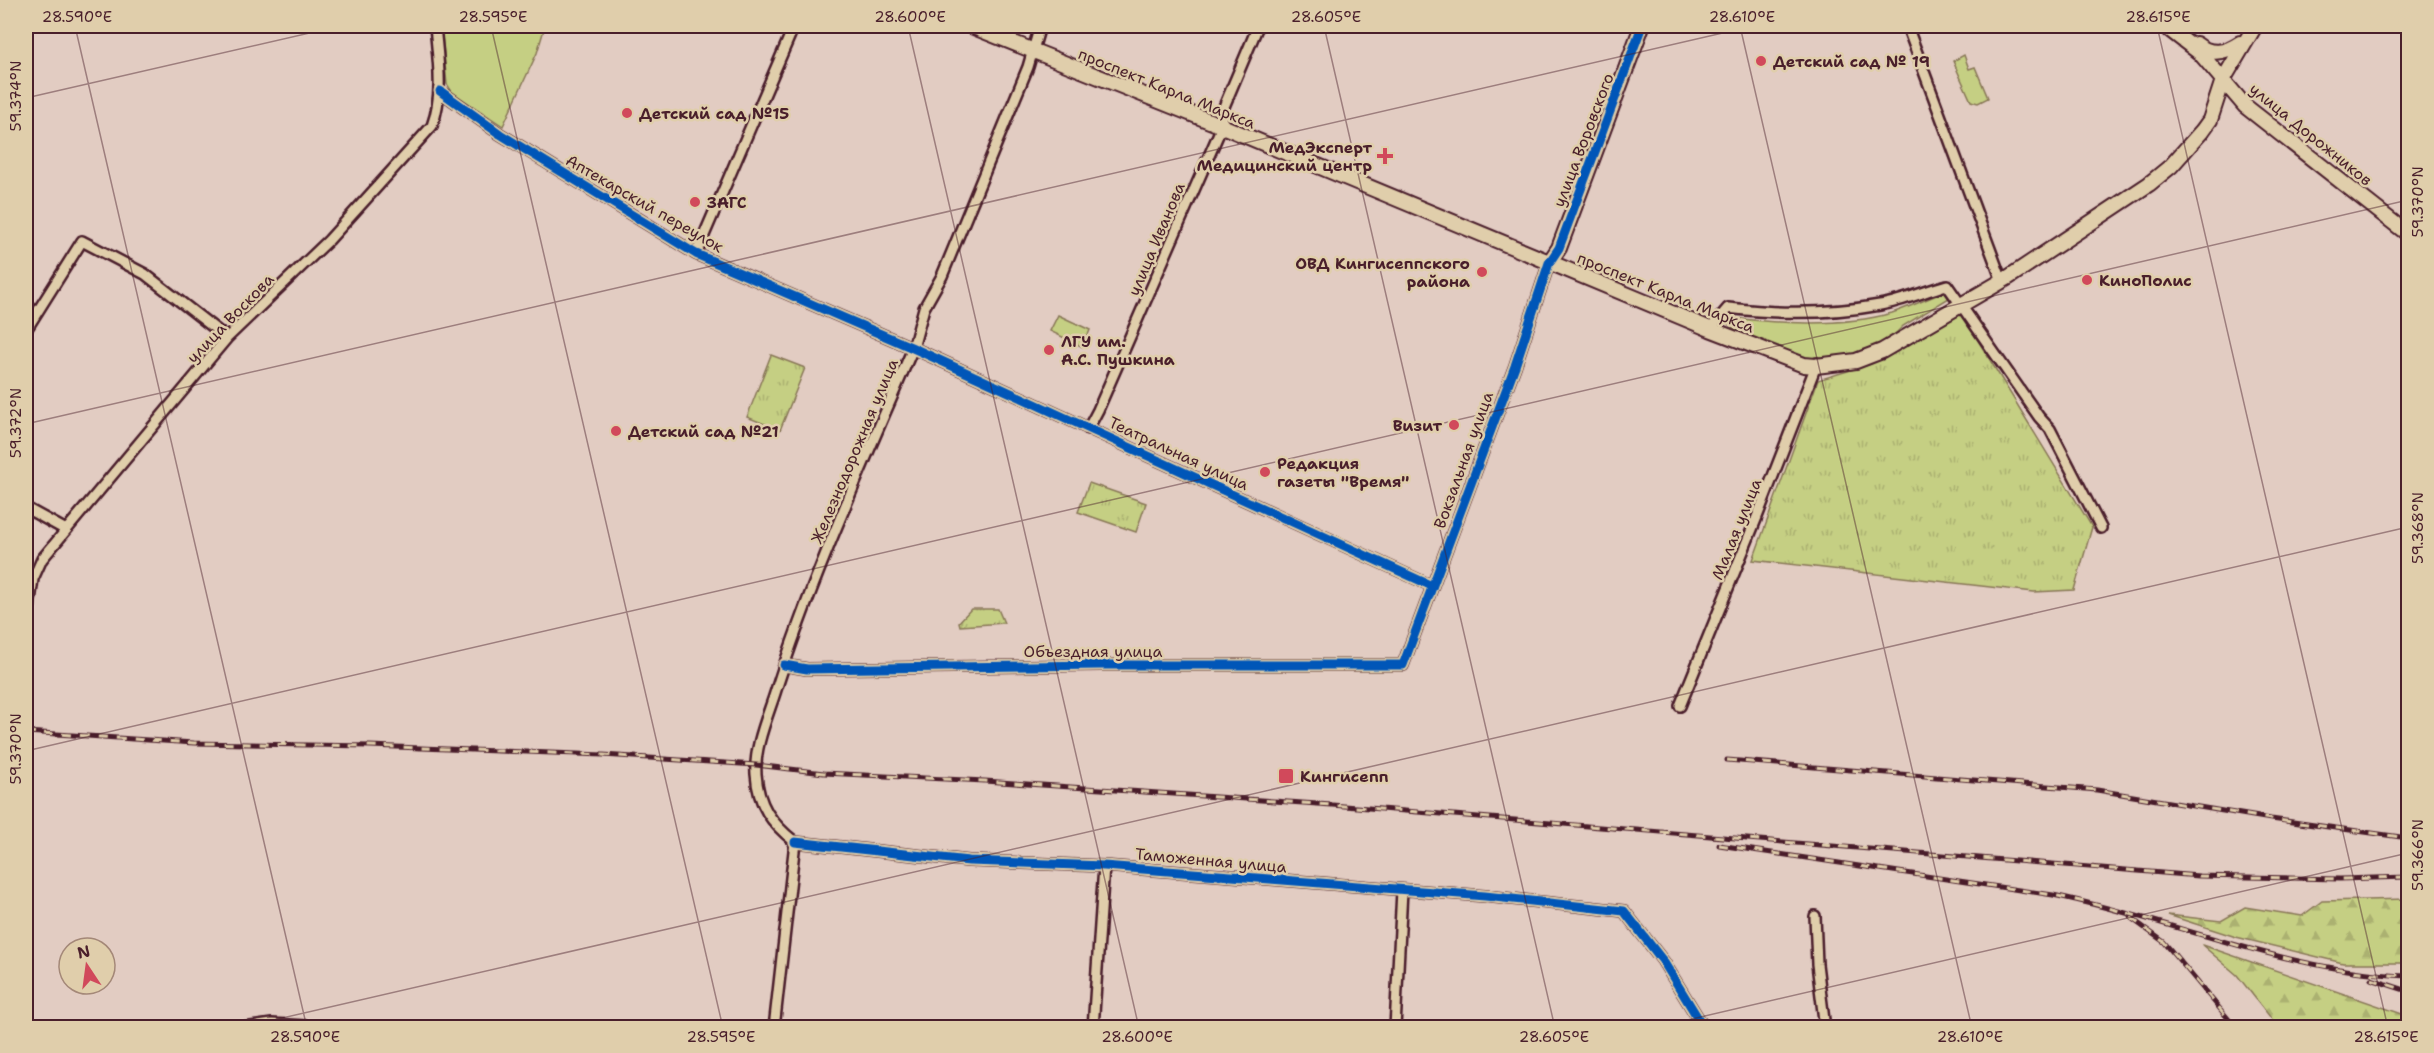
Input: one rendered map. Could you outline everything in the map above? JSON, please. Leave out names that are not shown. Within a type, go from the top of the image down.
[{"type":"main road","name":"проспект Карла Маркса","points":[[971,26],[1033,48],[1222,124],[1804,365],[1856,361],[1882,351],[2149,184],[2171,166],[2210,120],[2222,78],[2254,26]]},
{"type":"main road","points":[[986,26],[1033,48]]},
{"type":"main road","name":"улица Воровского","points":[[1550,261],[1559,248],[1642,26]]},
{"type":"main road","name":"улица Дорожников","points":[[2165,26],[2200,53],[2245,106],[2409,234]]},
{"type":"main road","points":[[2175,26],[2206,51],[2227,52],[2240,43]]},
{"type":"main road","points":[[2222,78],[2250,26]]},
{"type":"street","name":"улица Воскова","points":[[26,631],[33,579],[42,559],[227,338],[329,240],[432,126],[438,110],[440,91],[435,26]]},
{"type":"street","name":"Аптекарский переулок","points":[[696,254],[794,26]]},
{"type":"street","name":"Железнодорожная улица","points":[[795,842],[777,828],[762,806],[756,776],[760,741],[784,665],[814,587],[913,348],[924,308],[946,266],[1028,67],[1040,26]]},
{"type":"street","name":"улица Иванова","points":[[1088,429],[1222,124],[1222,109],[1258,26]]},
{"type":"street","points":[[1907,26],[2002,278]]},
{"type":"street","name":"Аптекарский переулок","points":[[440,91],[500,134],[696,254],[913,348]]},
{"type":"street","points":[[26,330],[82,241],[145,274],[227,338]]},
{"type":"street","name":"Вокзальная улица","points":[[1403,666],[1515,366],[1550,261]]},
{"type":"street","points":[[1711,327],[1728,308],[1761,312],[1820,312],[1881,305],[1947,285],[2039,417],[2050,429],[2101,528]]},
{"type":"street","name":"Театральная улица","points":[[913,348],[1432,586]]},
{"type":"street","name":"Малая улица","points":[[1680,706],[1816,364]]},
{"type":"street","points":[[26,508],[66,530]]},
{"type":"street","name":"Объездная улица","points":[[784,665],[807,669],[1101,665],[1403,666]]},
{"type":"street","points":[[774,1028],[795,842]]},
{"type":"street","name":"Таможенная улица","points":[[795,842],[969,861],[1104,866],[1543,901],[1624,911],[1663,961],[1704,1028]]},
{"type":"street","points":[[1094,1028],[1104,866]]},
{"type":"street","points":[[1395,1028],[1402,890]]},
{"type":"street","points":[[1815,916],[1817,964],[1825,1028]]},
{"type":"street","points":[[243,1028],[272,1024],[339,1028]]},
{"type":"green space","points":[[441,26],[545,26],[537,53],[503,126],[452,92],[447,84]]},
{"type":"green space","points":[[1964,55],[1969,69],[1975,67],[1988,98],[1978,103],[1971,101],[1953,61]]},
{"type":"green space","points":[[1944,292],[1949,298],[1903,326],[1883,346],[1854,357],[1821,357],[1805,361],[1753,342],[1724,321],[1727,317],[1788,323],[1853,321],[1892,313]]},
{"type":"green space","points":[[1960,311],[2092,527],[2074,590],[2034,592],[1753,560],[1818,380],[1871,364]]},
{"type":"green space","points":[[1058,315],[1090,330],[1083,347],[1050,331]]},
{"type":"green space","points":[[771,355],[805,368],[780,430],[747,417]]},
{"type":"green space","points":[[1089,483],[1146,503],[1136,532],[1078,512]]},
{"type":"green space","points":[[971,609],[998,609],[1004,623],[960,626],[959,622]]},
{"type":"green space","points":[[2408,899],[2408,963],[2343,963],[2236,937],[2168,915],[2221,921],[2245,907],[2302,916],[2322,901]]},
{"type":"green space","points":[[2202,945],[2408,1016],[2408,1027],[2278,1027],[2237,975]]},
{"type":"railway","points":[[26,732],[194,743],[370,746],[603,755],[756,765],[824,773],[985,781],[1332,805],[2199,876],[2340,879],[2408,877]]},
{"type":"railway","points":[[1727,760],[2097,790],[2271,819],[2408,838]]},
{"type":"railway","points":[[1719,845],[2053,895],[2142,917],[2273,955],[2318,965],[2408,976]]},
{"type":"railway","points":[[2131,918],[2164,942],[2236,1028]]},
{"type":"railway","points":[[2371,979],[2408,991]]},
{"type":"cycle path","points":[[784,665],[807,669],[1101,665],[1403,665],[1515,366],[1549,263],[1559,248],[1642,26]]},
{"type":"cycle path","points":[[440,91],[500,134],[696,254],[913,348],[1432,586]]},
{"type":"cycle path","points":[[795,842],[969,861],[1104,866],[1485,896],[1624,911],[1663,961],[1704,1028]]},
{"type":"place","name":"Детский сад № 19","points":[[1761,61]]},
{"type":"place","name":"Детский сад №15","points":[[627,113]]},
{"type":"place","name":"МедЭксперт Медицинский центр","points":[[1385,156]]},
{"type":"place","name":"ЗАГС","points":[[695,202]]},
{"type":"place","name":"ОВД Кингисеппского района","points":[[1482,272]]},
{"type":"place","name":"КиноПолис","points":[[2087,280]]},
{"type":"place","name":"ЛГУ им. А.С. Пушкина","points":[[1049,350]]},
{"type":"place","name":"Визит","points":[[1454,425]]},
{"type":"place","name":"Детский сад №21","points":[[616,431]]},
{"type":"place","name":"Редакция газеты \"Время\"","points":[[1265,472]]},
{"type":"place","name":"Кингисепп","points":[[1286,776]]}]
